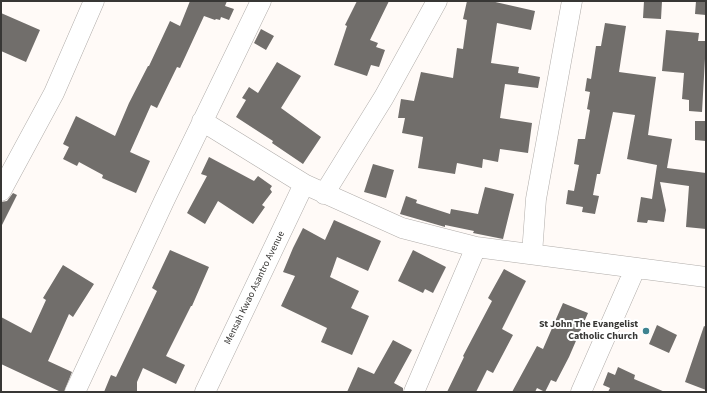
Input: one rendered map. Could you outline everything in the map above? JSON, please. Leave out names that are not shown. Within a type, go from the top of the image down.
[{"type":"street","points":[[1,191],[54,93],[94,1]]},
{"type":"street","points":[[75,392],[202,121],[261,1]]},
{"type":"street","points":[[324,194],[384,97],[437,1]]},
{"type":"street","points":[[532,254],[536,199],[572,1]]},
{"type":"street","points":[[202,121],[304,184],[402,228],[476,247],[635,269],[706,277]]},
{"type":"street","name":"Mensah Kwao Asantro Avenue","points":[[205,392],[304,184]]},
{"type":"street","points":[[414,392],[476,247]]},
{"type":"street","points":[[581,392],[635,269]]},
{"type":"building","points":[[190,1],[227,1],[225,6],[234,9],[229,20],[221,17],[220,20],[215,20],[204,16],[180,68],[177,67],[157,108],[151,105],[130,152],[150,161],[136,193],[102,178],[103,175],[79,162],[77,166],[63,159],[69,147],[63,144],[76,116],[115,136],[129,103],[149,66],[170,21],[180,26]]},
{"type":"building","points":[[357,1],[389,1],[370,40],[378,43],[376,47],[385,50],[379,67],[371,65],[367,76],[334,65],[347,26],[345,25]]},
{"type":"building","points":[[467,1],[491,1],[535,11],[531,30],[497,23],[491,63],[519,67],[518,73],[540,77],[538,88],[505,84],[500,118],[532,123],[528,153],[500,149],[498,162],[483,159],[482,168],[457,163],[455,174],[418,168],[423,137],[402,133],[405,118],[398,118],[401,99],[414,101],[421,72],[453,78],[457,48],[463,49],[467,20],[463,19]]},
{"type":"building","points":[[644,1],[662,1],[661,19],[643,18]]},
{"type":"building","points":[[696,1],[706,1],[706,15],[695,14]]},
{"type":"building","points":[[1,13],[40,30],[26,62],[1,51]]},
{"type":"building","points":[[605,23],[626,26],[619,72],[656,77],[648,135],[672,139],[667,168],[706,173],[706,229],[686,227],[689,186],[660,182],[666,210],[664,222],[648,220],[647,223],[637,222],[641,197],[652,199],[657,165],[627,159],[635,115],[613,112],[600,174],[597,174],[593,195],[599,196],[595,214],[582,212],[583,207],[566,204],[568,190],[574,191],[579,165],[574,164],[578,139],[585,139],[590,110],[587,109],[590,92],[585,91],[587,78],[591,79],[596,46],[601,46]]},
{"type":"building","points":[[261,29],[274,36],[266,50],[254,43]]},
{"type":"building","points":[[666,30],[699,33],[698,41],[706,41],[702,112],[689,111],[689,100],[682,99],[684,73],[662,71]]},
{"type":"building","points":[[277,62],[301,76],[281,108],[321,137],[303,164],[272,143],[273,141],[236,117],[246,100],[242,98],[249,87],[258,93]]},
{"type":"building","points":[[695,121],[706,121],[706,141],[695,140]]},
{"type":"building","points":[[209,157],[254,181],[258,176],[272,186],[270,189],[272,192],[262,205],[265,207],[253,224],[218,201],[205,224],[187,213],[207,176],[201,174]]},
{"type":"building","points":[[373,164],[394,170],[386,198],[364,192]]},
{"type":"building","points":[[485,187],[514,194],[503,239],[473,233],[474,231],[445,225],[445,227],[400,214],[406,196],[417,200],[416,203],[450,214],[451,209],[478,214]]},
{"type":"building","points":[[13,193],[17,195],[1,227],[1,202],[7,201]]},
{"type":"building","points":[[334,220],[381,241],[368,271],[337,257],[330,277],[359,291],[351,308],[369,316],[352,355],[321,342],[327,328],[281,306],[295,276],[283,272],[303,228],[325,240]]},
{"type":"building","points":[[170,250],[209,267],[192,306],[166,356],[185,365],[176,384],[143,368],[137,382],[137,392],[104,392],[111,375],[116,377],[157,291],[152,288]]},
{"type":"building","points":[[413,250],[446,267],[433,293],[425,289],[423,293],[398,281]]},
{"type":"building","points":[[63,265],[94,284],[73,317],[69,314],[48,361],[72,372],[64,392],[61,392],[1,364],[1,317],[31,333],[46,300],[43,298]]},
{"type":"building","points":[[504,269],[526,281],[502,329],[513,335],[493,373],[487,370],[476,392],[447,392],[464,357],[463,356],[492,301],[488,298]]},
{"type":"building","points":[[563,303],[588,313],[569,357],[556,382],[551,380],[545,392],[537,388],[535,392],[512,392],[537,346],[543,349]]},
{"type":"building","points":[[657,325],[677,335],[669,353],[649,344]]},
{"type":"building","points":[[704,326],[706,327],[706,390],[685,382]]},
{"type":"building","points":[[393,340],[412,350],[394,383],[403,388],[403,392],[347,392],[358,367],[374,374]]},
{"type":"building","points":[[618,367],[635,375],[634,379],[665,392],[608,392],[610,388],[603,385],[608,372],[615,375]]},
{"type":"place","name":"St John The Evangelist Catholic Church","points":[[646,331]]}]
